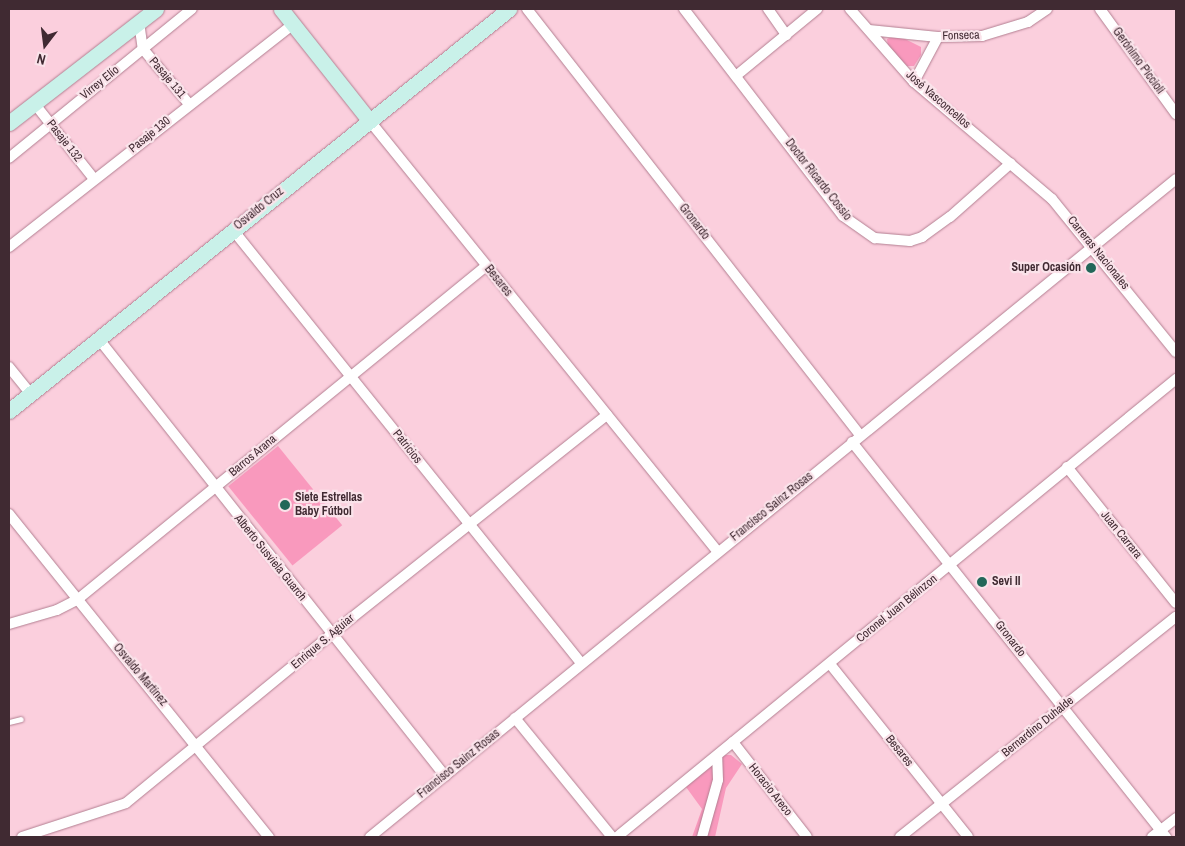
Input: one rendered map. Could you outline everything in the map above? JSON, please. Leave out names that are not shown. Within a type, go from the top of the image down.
[{"type":"street","name":"Virrey Elío","points":[[9,123],[156,9]]},
{"type":"street","name":"Virrey Elío","points":[[9,158],[192,9]]},
{"type":"street","name":"Besares","points":[[281,9],[718,552]]},
{"type":"street","name":"Osvaldo Cruz","points":[[9,411],[509,9]]},
{"type":"street","name":"Gronardo","points":[[528,9],[951,565],[1163,834]]},
{"type":"street","name":"Doctor Ricardo Cossio","points":[[684,9],[737,75],[842,216],[875,238],[910,241],[922,237],[980,192],[1011,162]]},
{"type":"street","points":[[768,9],[786,36]]},
{"type":"street","points":[[737,75],[817,9]]},
{"type":"street","name":"José Vasconcellos","points":[[850,9],[914,82],[1011,162]]},
{"type":"street","name":"Fonseca","points":[[869,30],[938,37],[965,37],[1004,31],[1028,22],[1047,9]]},
{"type":"street","name":"Gerónimo Piccioli","points":[[1100,9],[1176,114]]},
{"type":"street","name":"Pasaje 131","points":[[139,22],[143,49],[189,104]]},
{"type":"street","name":"Pasaje 130","points":[[9,247],[293,24]]},
{"type":"street","points":[[914,82],[938,37]]},
{"type":"street","name":"Pasaje 132","points":[[34,103],[94,180]]},
{"type":"street","name":"Carreras Nacionales","points":[[1011,162],[1052,199],[1176,352]]},
{"type":"street","name":"Francisco Sainz Rosas","points":[[370,837],[856,438],[1176,179]]},
{"type":"street","name":"Patricios","points":[[233,230],[468,525],[582,664]]},
{"type":"street","name":"Barros Arana","points":[[9,624],[57,610],[77,600],[486,266]]},
{"type":"street","name":"Alberto Susviela Guarch","points":[[98,338],[214,488],[445,776]]},
{"type":"street","points":[[9,367],[30,393]]},
{"type":"street","name":"Coronel Juan Bélinzon","points":[[617,837],[1176,379]]},
{"type":"street","name":"Enrique S. Aguiar","points":[[22,837],[126,803],[198,746],[331,634],[607,415]]},
{"type":"street","name":"Juan Carrara","points":[[1067,467],[1176,603]]},
{"type":"street","name":"Osvaldo Martínez","points":[[9,514],[270,837]]},
{"type":"street","name":"Bernardino Duhalde","points":[[900,837],[1176,617]]},
{"type":"street","name":"Besares","points":[[830,664],[968,837]]},
{"type":"street","points":[[516,718],[612,837]]},
{"type":"street","name":"Horacio Areco","points":[[733,742],[807,837]]},
{"type":"street","points":[[702,837],[718,780],[717,756]]},
{"type":"street","points":[[1152,837],[1163,834],[1176,818]]},
{"type":"lane","points":[[9,722],[21,719]]},
{"type":"shaded area","points":[[897,35],[921,47],[921,55],[914,66],[907,66],[888,47],[887,39]]},
{"type":"shaded area","name":"Siete Estrellas Baby Fútbol","points":[[278,446],[342,525],[292,566],[228,486]]},
{"type":"shaded area","points":[[725,755],[731,755],[742,764],[726,788],[715,837],[692,837],[702,809],[686,787]]},
{"type":"place","name":"Super Ocasión","points":[[1091,268]]},
{"type":"place","name":"Siete Estrellas Baby Fútbol","points":[[285,505]]},
{"type":"place","name":"Sevi II","points":[[982,582]]}]
